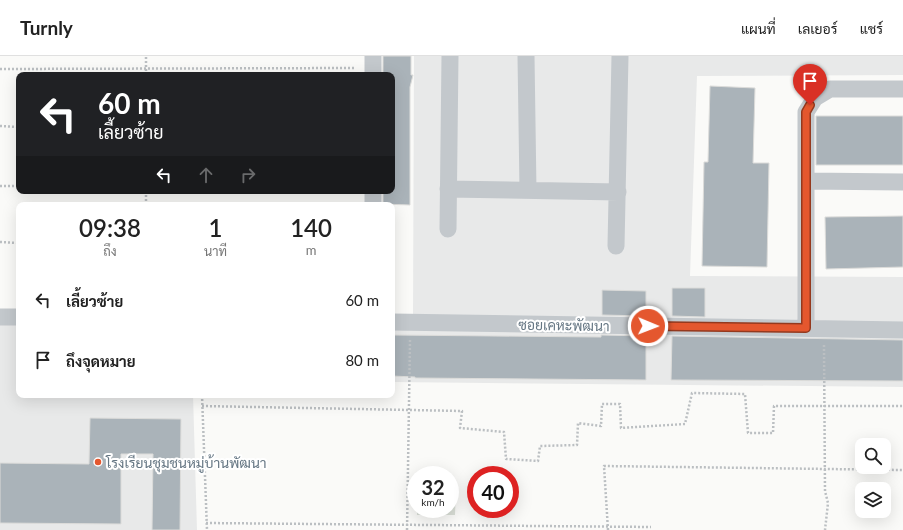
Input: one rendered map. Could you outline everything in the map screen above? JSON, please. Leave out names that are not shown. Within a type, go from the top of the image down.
[{"type":"street","points":[[448,230],[450,56]]},
{"type":"street","points":[[526,56],[528,190]]},
{"type":"street","points":[[616,246],[620,56]]},
{"type":"street","points":[[806,328],[806,112],[815,98],[830,89],[903,89]]},
{"type":"street","points":[[807,181],[903,182]]},
{"type":"street","points":[[448,189],[618,192]]},
{"type":"street","points":[[0,317],[16,317]]},
{"type":"street","name":"ซอยเคหะพัฒนา","points":[[395,322],[903,330]]},
{"type":"path","points":[[146,56],[146,69]]},
{"type":"path","points":[[0,69],[373,66]]},
{"type":"path","points":[[0,126],[16,126]]},
{"type":"path","points":[[0,186],[16,186]]},
{"type":"path","points":[[0,242],[16,242]]},
{"type":"path","points":[[407,530],[410,323]]},
{"type":"path","points":[[823,329],[824,469],[825,491],[828,504],[825,530]]},
{"type":"path","points":[[202,406],[408,408],[462,411],[460,428],[504,432],[506,459],[538,462],[540,446],[577,445],[578,424],[601,426],[602,404],[620,404],[621,428],[671,425],[685,424],[692,393],[745,394],[748,433],[773,433],[774,406],[903,406]]},
{"type":"path","points":[[202,398],[207,530]]},
{"type":"path","points":[[608,528],[604,466],[903,470]]},
{"type":"path","points":[[206,523],[608,528],[651,527]]},
{"type":"shaded area","points":[[414,56],[903,56],[903,75],[697,76],[690,276],[903,277],[903,387],[395,382],[395,315],[413,315]]},
{"type":"shaded area","name":"โรงเรียนชุมชนหมู่บ้านพัฒนา","points":[[0,309],[16,310],[16,398],[193,398],[197,530],[0,530]]},
{"type":"building","points":[[383,56],[411,56],[411,75],[413,75],[410,87],[410,205],[395,204],[395,202],[383,202],[383,194],[395,194],[395,72],[383,72]]},
{"type":"building","points":[[710,86],[755,88],[753,163],[769,163],[767,267],[702,266],[704,162],[708,162]]},
{"type":"building","points":[[816,116],[903,116],[903,165],[816,165]]},
{"type":"building","points":[[903,216],[903,267],[826,269],[825,217]]},
{"type":"building","points":[[672,288],[705,288],[705,317],[672,316]]},
{"type":"building","points":[[602,290],[646,291],[646,316],[602,315]]},
{"type":"building","points":[[395,335],[646,336],[646,380],[395,376]]},
{"type":"building","points":[[672,336],[903,340],[903,381],[671,380]]},
{"type":"building","points":[[90,418],[181,419],[180,530],[152,530],[153,454],[121,454],[121,524],[0,523],[0,463],[89,464]]},
{"type":"place","name":"โรงเรียนชุมชนหมู่บ้านพัฒนา","points":[[98,462]]},
{"type":"route","points":[[648,326],[806,328],[806,112],[810,105]]}]
